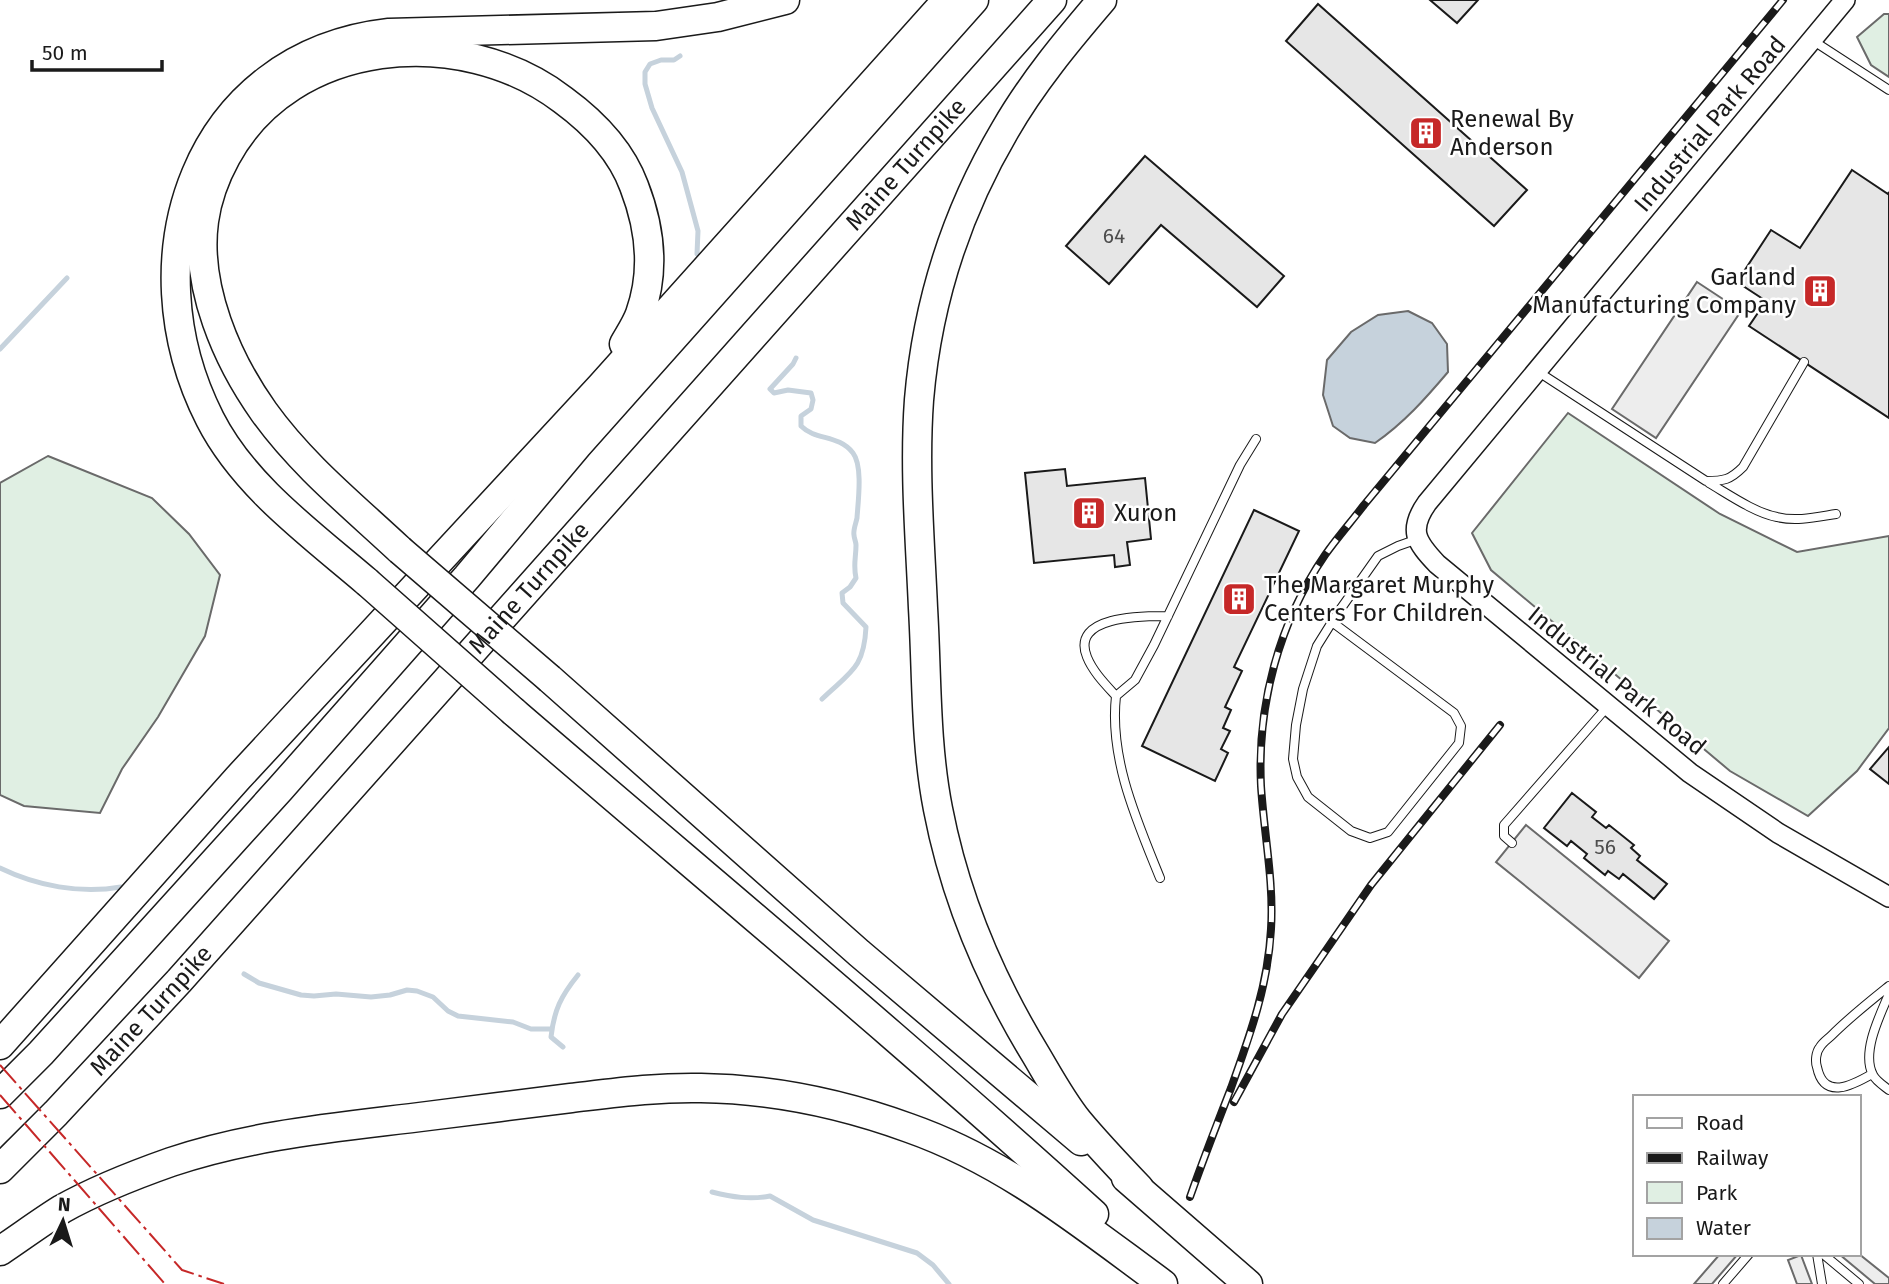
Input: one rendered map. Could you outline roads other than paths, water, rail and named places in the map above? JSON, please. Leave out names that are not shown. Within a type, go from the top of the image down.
[{"type":"highway","points":[[785,0],[718,18],[656,26],[389,33],[351,40],[310,54],[272,76],[256,88],[220,128],[202,161],[181,222],[175,267],[175,295],[180,330],[191,373],[210,420],[244,470],[275,503],[1034,1159],[1171,1284]]},
{"type":"highway","points":[[6,1039],[237,778],[601,386],[947,0]]},
{"type":"highway","points":[[0,1094],[41,1053],[322,741],[467,577],[577,446],[974,0]]},
{"type":"highway","name":"Maine Turnpike","points":[[0,1169],[179,981],[1052,0]]},
{"type":"highway","points":[[1102,0],[1061,48],[1005,129],[972,194],[948,254],[930,324],[924,362],[919,413],[918,488],[929,731],[938,807],[954,874],[980,949],[1011,1015],[1077,1120],[1139,1188]]},
{"type":"highway","points":[[601,386],[640,316],[648,276],[648,241],[643,211],[632,179],[603,136],[579,112],[541,85],[500,65],[463,55],[417,51],[374,55],[333,66],[296,83],[249,123],[231,148],[206,206],[206,282],[216,318],[242,377],[265,414],[294,449],[400,550],[550,678],[869,962],[1027,1097],[1139,1188],[1248,1284]]},
{"type":"highway","points":[[0,1251],[62,1209],[101,1190],[171,1162],[244,1143],[347,1126],[633,1090],[702,1088],[811,1100],[858,1112],[936,1139],[1001,1170],[1035,1191],[1163,1284]]},
{"type":"street","name":"Industrial Park Road","points":[[1845,0],[1427,503],[1416,524],[1420,545],[1437,565],[1690,773],[1778,833],[1889,897]]},
{"type":"lane","points":[[1812,40],[1889,90]]},
{"type":"lane","points":[[1706,481],[1723,481],[1734,477],[1743,467],[1804,362]]},
{"type":"lane","points":[[1537,370],[1633,428],[1706,481],[1742,503],[1776,517],[1799,519],[1836,514]]},
{"type":"lane","points":[[1160,878],[1131,804],[1123,773],[1114,716],[1116,696],[1135,680],[1240,465],[1256,439]]},
{"type":"lane","points":[[1332,622],[1454,713],[1461,726],[1459,743],[1388,832],[1370,838],[1351,831],[1308,797],[1297,777],[1293,759],[1296,725],[1303,689],[1317,646],[1332,622],[1378,556],[1398,545],[1418,539]]},
{"type":"lane","points":[[1116,696],[1086,656],[1085,640],[1091,629],[1106,622],[1133,617],[1168,616]]},
{"type":"lane","points":[[1512,843],[1504,836],[1504,825],[1608,706]]},
{"type":"lane","points":[[1872,1074],[1851,1086],[1839,1088],[1825,1084],[1818,1076],[1815,1062],[1819,1048],[1845,1022],[1889,986]]},
{"type":"lane","points":[[1889,994],[1872,1033],[1869,1055],[1872,1074],[1889,1090]]},
{"type":"lane","points":[[1723,1284],[1747,1256]]},
{"type":"lane","points":[[1817,1256],[1822,1284]]},
{"type":"lane","points":[[1825,1256],[1859,1284]]},
{"type":"water","points":[[1408,311],[1432,323],[1447,344],[1448,372],[1405,419],[1375,443],[1350,438],[1333,426],[1323,395],[1327,360],[1351,332],[1378,315]]},
{"type":"waterway","points":[[680,56],[674,60],[661,60],[650,64],[645,72],[645,84],[652,108],[682,172],[698,231],[697,254]]},
{"type":"waterway","points":[[0,349],[67,278]]},
{"type":"waterway","points":[[796,358],[770,389],[774,393],[788,390],[811,393],[811,409],[801,416],[801,426],[813,434],[847,447],[856,459],[859,475],[854,533],[856,578],[842,593],[843,603],[866,627],[865,641],[854,669],[822,699]]},
{"type":"waterway","points":[[0,868],[29,880],[59,887],[90,890],[121,887]]},
{"type":"waterway","points":[[244,974],[259,983],[301,995],[371,997],[407,990],[417,991],[433,997],[458,1016],[513,1022],[531,1029],[552,1029]]},
{"type":"waterway","points":[[563,1047],[551,1037],[554,1019],[563,997],[578,975]]},
{"type":"waterway","points":[[712,1192],[755,1198],[770,1196],[813,1220],[917,1253],[933,1265],[949,1284]]},
{"type":"railway","points":[[1190,1197],[1245,1049],[1266,970],[1272,911],[1261,786],[1263,725],[1274,665],[1295,608],[1325,555],[1364,505],[1783,0]]},
{"type":"railway","points":[[1234,1102],[1282,1014],[1371,885],[1500,725]]},
{"type":"place","name":"Renewal By Anderson","points":[[1426,133]]},
{"type":"place","name":"Garland Manufacturing Company","points":[[1820,291]]},
{"type":"place","name":"Xuron","points":[[1089,513]]},
{"type":"place","name":"The Margaret Murphy Centers For Children","points":[[1239,599]]}]
